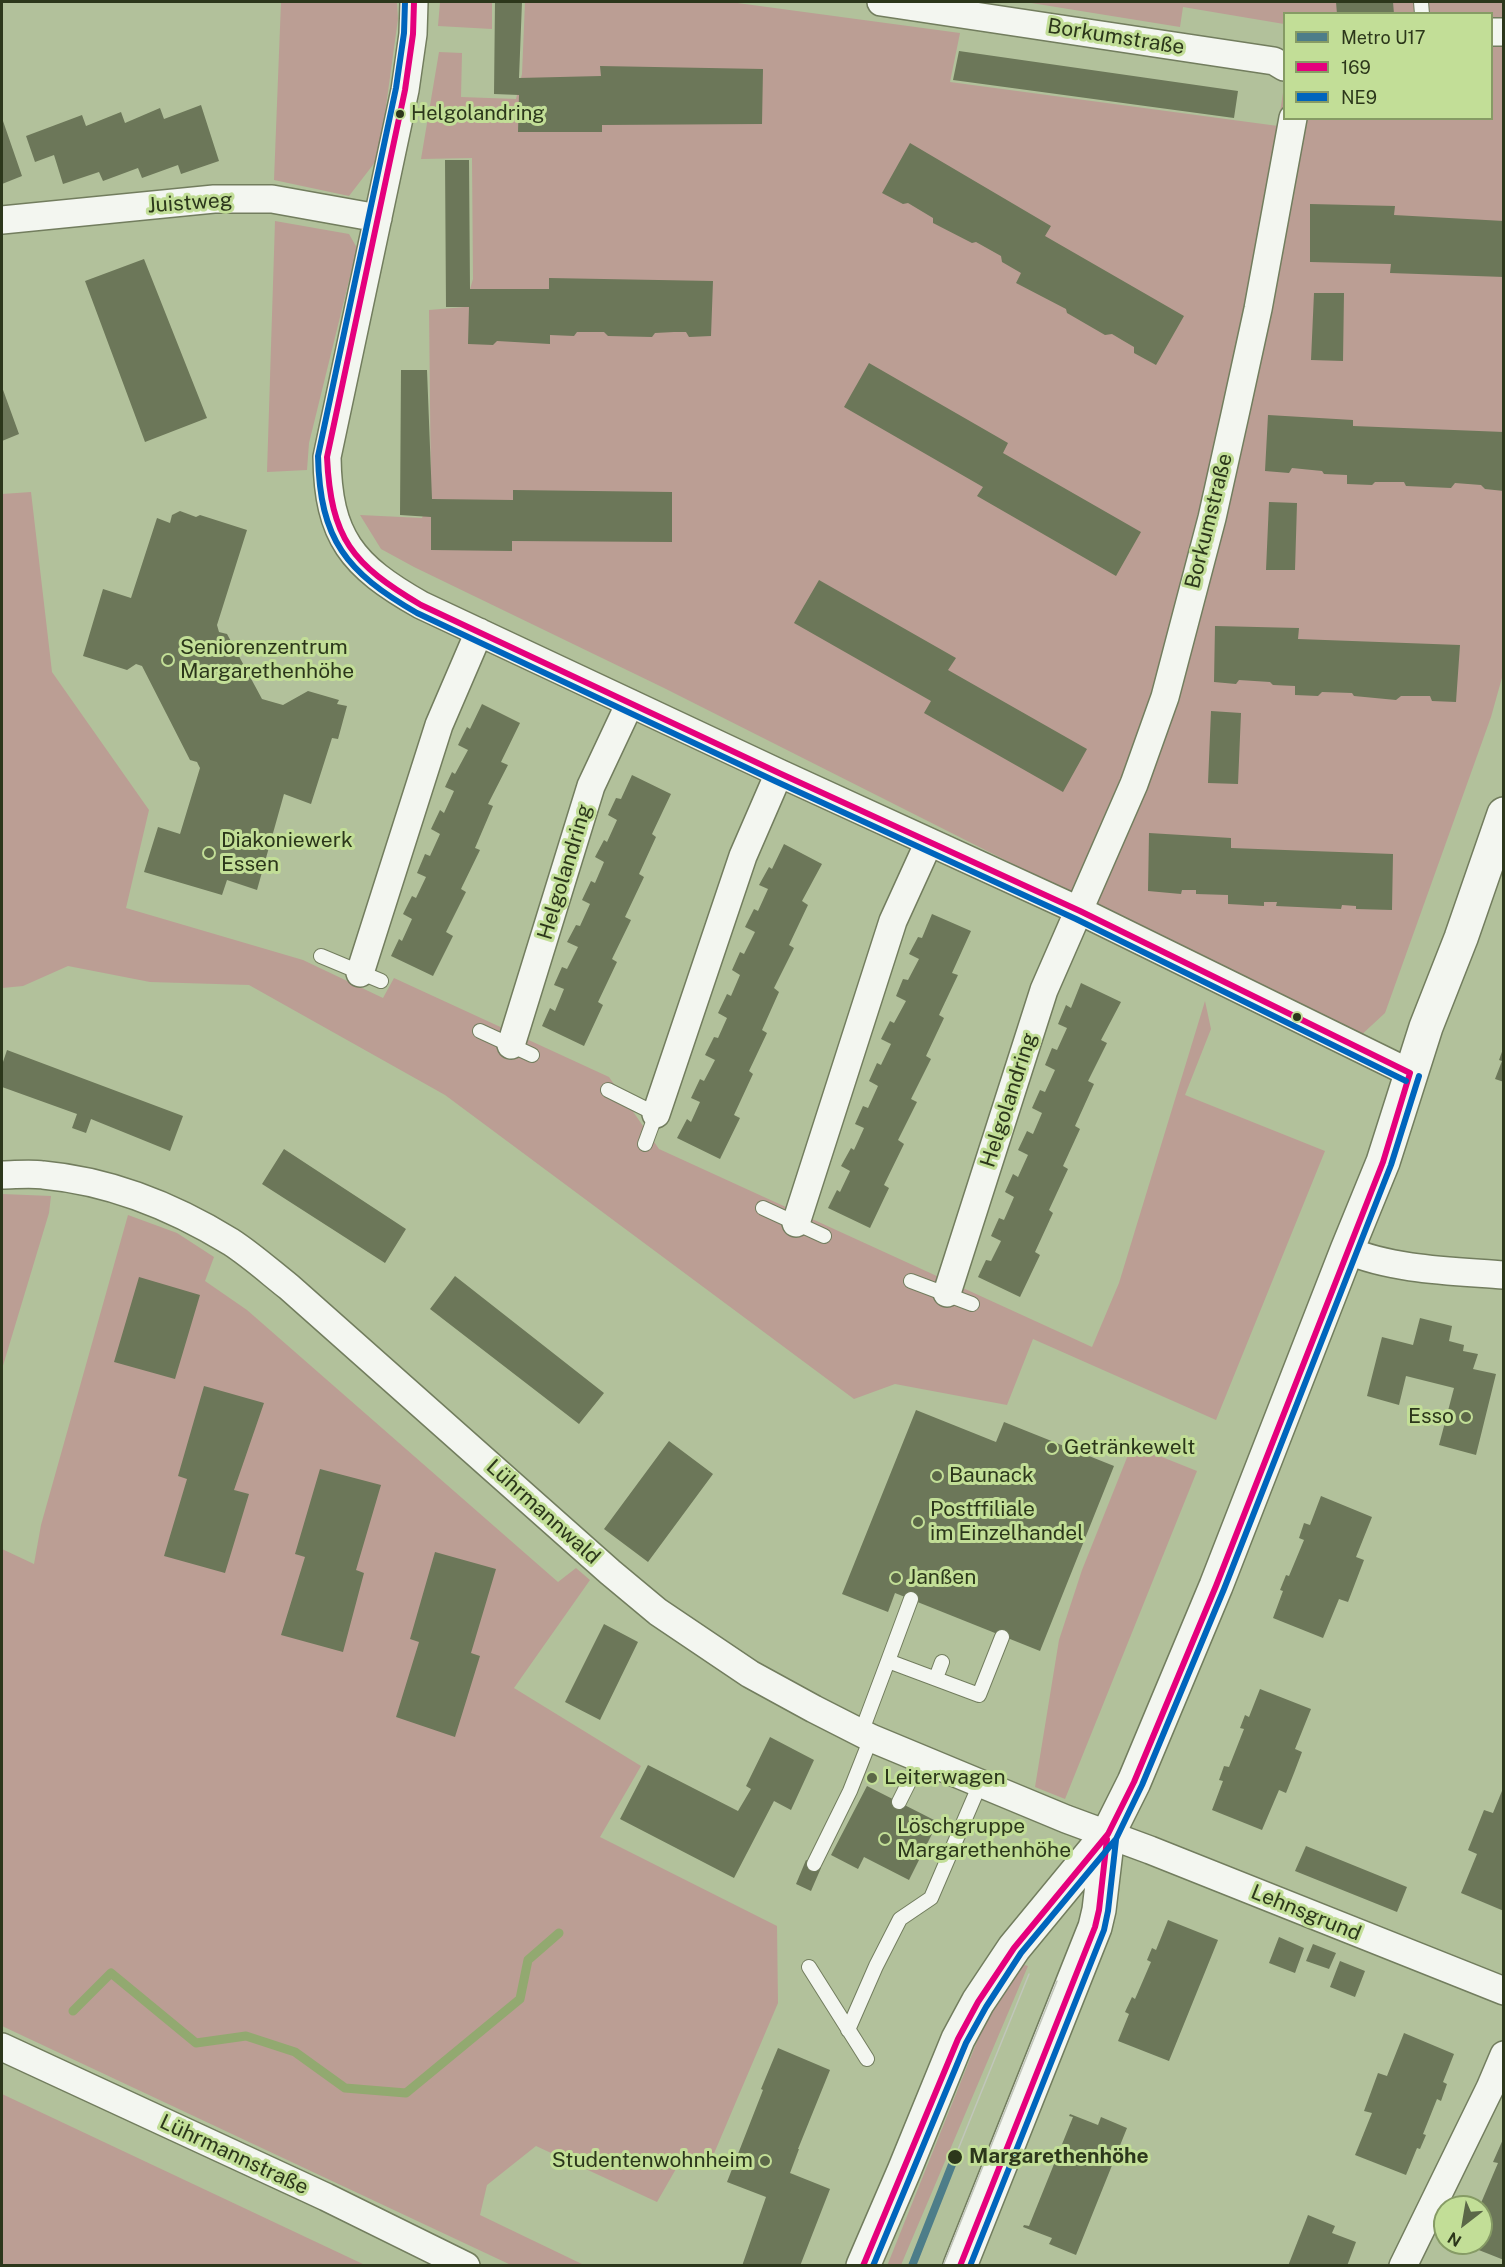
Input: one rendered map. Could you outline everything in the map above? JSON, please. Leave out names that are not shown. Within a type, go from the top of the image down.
[{"type":"street","points":[[414,2],[405,90],[327,457],[330,506],[342,537],[363,565],[387,586],[421,605],[779,774],[1080,911],[1410,1073]]},
{"type":"street","name":"Borkumstraße","points":[[881,2],[947,7],[1274,61],[1283,66]]},
{"type":"street","name":"Borkumstraße","points":[[1080,911],[1134,784],[1165,697],[1212,518],[1236,410],[1293,120]]},
{"type":"street","name":"Juistweg","points":[[2,220],[214,199],[272,200],[378,218]]},
{"type":"street","points":[[370,977],[439,725],[479,632]]},
{"type":"street","name":"Helgolandring","points":[[522,1050],[591,786],[630,703]]},
{"type":"street","points":[[657,1114],[743,856],[779,774]]},
{"type":"street","points":[[863,2265],[958,2039],[978,2002],[1014,1948],[1108,1834],[1134,1782],[1204,1616],[1383,1162],[1410,1073],[1461,938],[1503,814]]},
{"type":"street","points":[[796,1223],[893,921],[930,842]]},
{"type":"street","name":"Helgolandring","points":[[947,1293],[1044,990],[1080,911]]},
{"type":"street","name":"Lührmannwald","points":[[2,1175],[42,1174],[99,1184],[143,1198],[193,1221],[232,1243],[289,1287],[658,1612],[750,1674],[813,1709],[920,1760],[1108,1834]]},
{"type":"street","points":[[1347,1250],[1366,1258],[1389,1263],[1503,1275]]},
{"type":"street","points":[[960,2265],[1095,1927],[1100,1910],[1108,1834]]},
{"type":"street","name":"Lehnsgrund","points":[[1108,1834],[1503,1991]]},
{"type":"street","name":"Lührmannstraße","points":[[2,2047],[315,2192],[466,2265]]},
{"type":"street","points":[[1403,2265],[1490,2088],[1503,2055]]},
{"type":"lane","points":[[321,956],[370,977]]},
{"type":"lane","points":[[480,1031],[522,1050]]},
{"type":"lane","points":[[608,1090],[657,1114],[645,1144]]},
{"type":"lane","points":[[763,1208],[824,1236]]},
{"type":"lane","points":[[911,1281],[972,1304]]},
{"type":"lane","points":[[813,1864],[850,1791],[888,1661],[911,1599]]},
{"type":"lane","points":[[888,1661],[979,1695],[1002,1636]]},
{"type":"lane","points":[[936,1678],[942,1662]]},
{"type":"lane","points":[[899,1802],[920,1760]]},
{"type":"lane","points":[[848,2030],[900,1919],[931,1898],[980,1784]]},
{"type":"lane","points":[[809,1967],[867,2059]]},
{"type":"shaded area","points":[[281,2],[397,2],[398,19],[379,157],[349,196],[274,180]]},
{"type":"shaded area","points":[[440,2],[492,2],[492,29],[438,26]]},
{"type":"shaded area","points":[[525,2],[730,2],[960,33],[950,82],[1278,126],[1283,93],[1283,120],[1493,120],[1493,12],[1283,12],[1283,24],[1183,7],[1180,27],[1025,2],[1503,2],[1503,674],[1491,717],[1385,1013],[1358,1038],[664,688],[381,549],[360,515],[422,518],[431,495],[429,310],[465,307],[473,279],[472,158],[421,159],[439,52],[462,53],[461,97],[516,99],[522,74]]},
{"type":"shaded area","points":[[275,221],[349,234],[357,248],[309,443],[307,470],[267,472]]},
{"type":"shaded area","points":[[31,492],[52,672],[149,810],[126,908],[303,960],[383,998],[394,978],[609,1077],[659,1149],[1092,1347],[1119,1283],[1205,1001],[1211,1029],[1185,1095],[1325,1151],[1216,1420],[1033,1339],[1007,1405],[895,1384],[854,1399],[445,1095],[249,985],[150,982],[68,966],[23,986],[2,988],[2,494]]},
{"type":"shaded area","points":[[2,1194],[51,1196],[49,1213],[2,1369]]},
{"type":"shaded area","points":[[128,1215],[177,1233],[214,1257],[205,1281],[247,1310],[558,1582],[576,1568],[590,1580],[514,1688],[641,1766],[600,1837],[777,1926],[778,2003],[707,2170],[681,2160],[657,2202],[536,2146],[487,2185],[480,2215],[584,2265],[511,2265],[2,2026],[2,1549],[34,1564],[41,1525]]},
{"type":"shaded area","points":[[1132,1445],[1197,1471],[1065,1799],[1035,1787],[1059,1640],[1082,1570]]},
{"type":"shaded area","points":[[1017,1963],[1028,1966],[901,2265],[887,2266],[988,2014]]},
{"type":"shaded area","points":[[2,2094],[365,2265],[2,2265]]},
{"type":"building","points":[[495,2],[522,2],[519,78],[601,76],[600,66],[763,69],[762,124],[602,125],[602,132],[518,132],[519,95],[494,94]]},
{"type":"building","points":[[1336,2],[1393,2],[1394,12],[1337,12]]},
{"type":"building","points":[[959,51],[1238,91],[1234,118],[953,80]]},
{"type":"building","points":[[201,105],[219,161],[181,174],[178,165],[142,178],[138,168],[103,181],[99,172],[63,184],[54,155],[35,162],[26,136],[82,115],[86,126],[121,112],[125,123],[160,108],[164,119]]},
{"type":"building","points":[[2,122],[22,176],[2,184]]},
{"type":"building","points":[[910,143],[1051,226],[1045,236],[1184,316],[1156,365],[1134,353],[1134,347],[1112,334],[1105,335],[1067,313],[1066,309],[1016,283],[1021,273],[1002,262],[1001,256],[933,223],[933,218],[908,203],[903,204],[882,193]]},
{"type":"building","points":[[445,160],[469,160],[470,289],[549,289],[549,278],[713,281],[711,336],[689,337],[686,332],[655,333],[652,337],[608,336],[604,332],[577,332],[574,336],[550,335],[550,344],[497,341],[493,345],[468,344],[469,307],[446,307]]},
{"type":"building","points":[[1310,204],[1395,206],[1394,215],[1504,221],[1504,277],[1390,273],[1391,264],[1310,262]]},
{"type":"building","points":[[144,259],[207,418],[145,442],[85,281]]},
{"type":"building","points":[[1314,293],[1344,293],[1343,361],[1311,360]]},
{"type":"building","points":[[869,363],[1008,443],[1003,453],[1141,532],[1116,576],[977,496],[983,487],[844,407]]},
{"type":"building","points":[[401,370],[427,370],[432,499],[513,500],[513,490],[672,492],[672,542],[512,541],[512,551],[431,550],[431,517],[400,515]]},
{"type":"building","points":[[2,387],[19,434],[2,441]]},
{"type":"building","points":[[1268,415],[1353,420],[1353,426],[1504,432],[1504,491],[1485,489],[1481,485],[1455,483],[1451,488],[1406,486],[1404,482],[1375,482],[1372,485],[1347,484],[1347,475],[1324,474],[1322,471],[1292,468],[1289,473],[1265,471]]},
{"type":"building","points":[[1269,502],[1297,503],[1295,570],[1266,570]]},
{"type":"building","name":"Seniorenzentrum Margarethenhöhe","points":[[180,511],[247,530],[217,625],[219,632],[227,634],[262,699],[283,705],[308,691],[339,700],[337,704],[347,706],[338,739],[332,738],[311,804],[284,794],[257,890],[227,880],[222,895],[144,872],[158,827],[180,834],[200,768],[197,762],[190,760],[142,666],[136,664],[127,670],[83,656],[103,589],[131,598],[157,518],[170,523],[172,515]]},
{"type":"building","points":[[819,580],[956,658],[948,670],[1087,749],[1063,792],[924,713],[931,701],[794,623]]},
{"type":"building","points":[[1215,626],[1299,628],[1298,639],[1460,645],[1456,702],[1432,701],[1430,696],[1401,696],[1396,700],[1354,696],[1352,693],[1322,692],[1318,696],[1295,695],[1295,686],[1239,680],[1236,684],[1214,682]]},
{"type":"building","points":[[482,704],[520,723],[501,762],[508,765],[488,804],[493,806],[475,848],[480,850],[461,889],[466,892],[446,932],[453,936],[433,976],[391,956],[399,939],[402,941],[412,919],[403,914],[412,896],[416,898],[426,877],[417,873],[425,854],[430,856],[440,834],[431,829],[440,810],[444,813],[454,791],[445,787],[452,772],[455,774],[468,750],[458,745],[467,727],[470,729]]},
{"type":"building","points":[[1211,711],[1241,713],[1238,784],[1208,783]]},
{"type":"building","points":[[632,775],[671,794],[652,834],[656,837],[639,874],[644,877],[625,917],[631,920],[612,959],[617,962],[598,1002],[603,1005],[584,1046],[542,1026],[550,1008],[555,1011],[564,989],[554,985],[562,967],[567,969],[578,947],[567,942],[576,925],[580,926],[590,904],[582,900],[591,881],[595,883],[604,862],[595,857],[604,840],[607,842],[617,820],[608,815],[616,798],[621,799]]},
{"type":"building","points":[[1149,833],[1231,838],[1231,848],[1393,854],[1392,910],[1356,909],[1356,906],[1342,905],[1341,909],[1276,906],[1277,902],[1264,902],[1264,906],[1228,904],[1228,895],[1196,894],[1196,890],[1182,890],[1181,894],[1148,891]]},
{"type":"building","points":[[784,844],[822,864],[802,901],[808,905],[789,945],[794,948],[774,988],[779,992],[762,1030],[767,1033],[749,1071],[753,1074],[734,1115],[740,1118],[720,1159],[677,1138],[687,1119],[691,1122],[700,1102],[691,1098],[700,1079],[704,1081],[715,1060],[705,1055],[714,1037],[718,1038],[727,1018],[718,1013],[727,994],[731,996],[740,975],[732,970],[740,952],[744,954],[755,932],[745,927],[754,909],[758,911],[768,889],[759,885],[769,867],[772,869]]},
{"type":"building","points":[[932,914],[971,931],[952,973],[958,975],[939,1015],[944,1018],[926,1056],[931,1059],[911,1099],[917,1102],[898,1140],[904,1144],[884,1185],[889,1188],[870,1228],[828,1208],[837,1190],[840,1192],[850,1171],[841,1166],[851,1148],[854,1150],[864,1128],[855,1124],[863,1106],[868,1108],[878,1086],[869,1081],[877,1063],[881,1065],[891,1044],[881,1039],[890,1021],[894,1023],[906,1001],[896,996],[903,979],[908,980],[919,959],[909,954],[918,937],[922,938]]},
{"type":"building","points":[[1081,983],[1121,1002],[1101,1040],[1107,1043],[1088,1081],[1094,1084],[1075,1126],[1080,1129],[1063,1166],[1068,1169],[1049,1210],[1053,1213],[1035,1252],[1040,1255],[1020,1297],[978,1277],[986,1260],[991,1261],[1001,1241],[991,1236],[999,1218],[1004,1220],[1014,1197],[1005,1192],[1013,1174],[1018,1177],[1028,1155],[1018,1150],[1027,1131],[1033,1134],[1042,1113],[1032,1108],[1040,1090],[1045,1092],[1055,1070],[1045,1065],[1052,1048],[1057,1050],[1067,1028],[1058,1024],[1066,1005],[1071,1008]]},
{"type":"building","points":[[1503,1049],[1504,1082],[1495,1079],[1502,1061],[1499,1060]]},
{"type":"building","points":[[7,1050],[183,1116],[170,1151],[91,1119],[86,1133],[72,1128],[77,1114],[2,1087],[2,1065]]},
{"type":"building","points":[[284,1149],[406,1229],[385,1263],[262,1184]]},
{"type":"building","points":[[455,1276],[604,1393],[579,1424],[430,1309]]},
{"type":"building","points":[[139,1277],[200,1295],[175,1379],[114,1362]]},
{"type":"building","points":[[1420,1318],[1452,1326],[1449,1341],[1464,1345],[1463,1351],[1478,1354],[1473,1369],[1496,1374],[1476,1455],[1439,1445],[1454,1388],[1406,1376],[1399,1405],[1367,1396],[1382,1337],[1413,1345]]},
{"type":"building","points":[[204,1386],[264,1403],[234,1490],[249,1494],[225,1573],[164,1556],[187,1479],[178,1476]]},
{"type":"building","points":[[916,1410],[996,1442],[1004,1422],[1114,1466],[1040,1651],[895,1593],[888,1612],[842,1594]]},
{"type":"building","points":[[669,1441],[713,1474],[648,1562],[604,1529]]},
{"type":"building","points":[[320,1469],[381,1485],[356,1570],[364,1573],[343,1652],[281,1635],[305,1557],[295,1554]]},
{"type":"building","points":[[1321,1496],[1372,1517],[1356,1557],[1364,1560],[1348,1602],[1339,1599],[1323,1638],[1273,1618],[1283,1591],[1280,1590],[1286,1575],[1289,1576],[1304,1540],[1299,1538],[1304,1523],[1310,1525]]},
{"type":"building","points":[[435,1552],[496,1569],[471,1653],[480,1656],[455,1737],[396,1717],[419,1642],[410,1639]]},
{"type":"building","points":[[604,1624],[638,1642],[600,1720],[565,1702]]},
{"type":"building","points":[[1260,1689],[1311,1709],[1295,1749],[1302,1752],[1286,1793],[1279,1790],[1262,1830],[1212,1810],[1223,1781],[1219,1780],[1224,1766],[1229,1767],[1244,1729],[1240,1728],[1245,1715],[1249,1717]]},
{"type":"building","points":[[770,1737],[814,1760],[791,1810],[774,1801],[734,1878],[620,1819],[648,1765],[738,1811],[751,1789],[746,1786]]},
{"type":"building","name":"Löschgruppe Margarethenhöhe","points":[[867,1786],[938,1822],[909,1880],[864,1857],[858,1869],[831,1855]]},
{"type":"building","points":[[1504,1786],[1504,1911],[1461,1893],[1477,1854],[1468,1850],[1484,1810],[1493,1813]]},
{"type":"building","points":[[1306,1846],[1407,1887],[1397,1912],[1295,1871]]},
{"type":"building","points":[[806,1860],[821,1868],[811,1891],[796,1884]]},
{"type":"building","points":[[1168,1920],[1218,1940],[1169,2061],[1118,2041],[1129,2014],[1125,2012],[1132,1997],[1135,1999],[1151,1962],[1147,1960],[1152,1948],[1156,1950]]},
{"type":"building","points":[[1279,1937],[1304,1948],[1295,1973],[1269,1963]]},
{"type":"building","points":[[1313,1944],[1336,1953],[1329,1969],[1306,1961]]},
{"type":"building","points":[[1340,1961],[1365,1971],[1355,1997],[1330,1987]]},
{"type":"building","points":[[1404,2033],[1454,2054],[1443,2082],[1447,2084],[1441,2101],[1437,2099],[1423,2134],[1426,2135],[1420,2149],[1417,2148],[1406,2175],[1355,2155],[1372,2113],[1364,2111],[1378,2073],[1387,2076]]},
{"type":"building","name":"Studentenwohnheim","points":[[778,2048],[830,2070],[790,2173],[830,2189],[800,2266],[742,2266],[766,2197],[727,2182]]},
{"type":"building","points":[[1070,2114],[1098,2125],[1101,2117],[1127,2128],[1076,2255],[1049,2244],[1052,2238],[1023,2227],[1024,2225],[1029,2226],[1073,2117],[1069,2116]]},
{"type":"building","points":[[1504,2137],[1504,2260],[1491,2255],[1493,2195],[1484,2195],[1498,2163],[1493,2162]]},
{"type":"building","points":[[1308,2215],[1335,2226],[1332,2233],[1356,2242],[1347,2266],[1288,2266]]},
{"type":"waterway","points":[[73,2011],[111,1973],[196,2043],[246,2036],[295,2052],[345,2088],[406,2093],[520,1999],[528,1960],[559,1933]]},
{"type":"tram line","points":[[955,2157],[1029,1974]]},
{"type":"tram line","points":[[943,2266],[1057,1981]]},
{"type":"metro line","name":"U17","points":[[912,2266],[955,2157]]},
{"type":"transit line","name":"NE9","points":[[405,2],[404,33],[396,88],[318,456],[324,510],[331,532],[355,567],[392,598],[417,613],[1076,919],[1406,1081]]},
{"type":"transit line","name":"169","points":[[414,2],[413,34],[405,90],[327,457],[329,485],[340,529],[362,562],[397,590],[421,605],[1080,911],[1410,1073]]},
{"type":"transit line","name":"169","points":[[863,2266],[958,2039],[978,2002],[1014,1948],[1108,1834],[1134,1782],[1216,1586],[1383,1162],[1410,1073]]},
{"type":"transit line","name":"NE9","points":[[873,2266],[966,2043],[986,2007],[1021,1953],[1116,1839],[1142,1785],[1224,1589],[1391,1165],[1419,1076]]},
{"type":"transit line","name":"169","points":[[960,2266],[1095,1927],[1107,1839]]},
{"type":"transit line","name":"NE9","points":[[970,2266],[1104,1930],[1116,1840]]},
{"type":"place","name":"Helgolandring","points":[[400,114]]},
{"type":"place","name":"Seniorenzentrum Margarethenhöhe","points":[[168,660]]},
{"type":"place","name":"Diakoniewerk Essen","points":[[209,853]]},
{"type":"place","name":"Esso","points":[[1466,1417]]},
{"type":"place","name":"Getränkewelt","points":[[1052,1448]]},
{"type":"place","name":"Baunack","points":[[937,1476]]},
{"type":"place","name":"Postffiliale im Einzelhandel","points":[[918,1522]]},
{"type":"place","name":"Janßen","points":[[896,1578]]},
{"type":"place","name":"Leiterwagen","points":[[872,1778]]},
{"type":"place","name":"Löschgruppe Margarethenhöhe","points":[[885,1839]]},
{"type":"place","name":"Margarethenhöhe","points":[[955,2157]]},
{"type":"place","name":"Studentenwohnheim","points":[[765,2161]]}]
